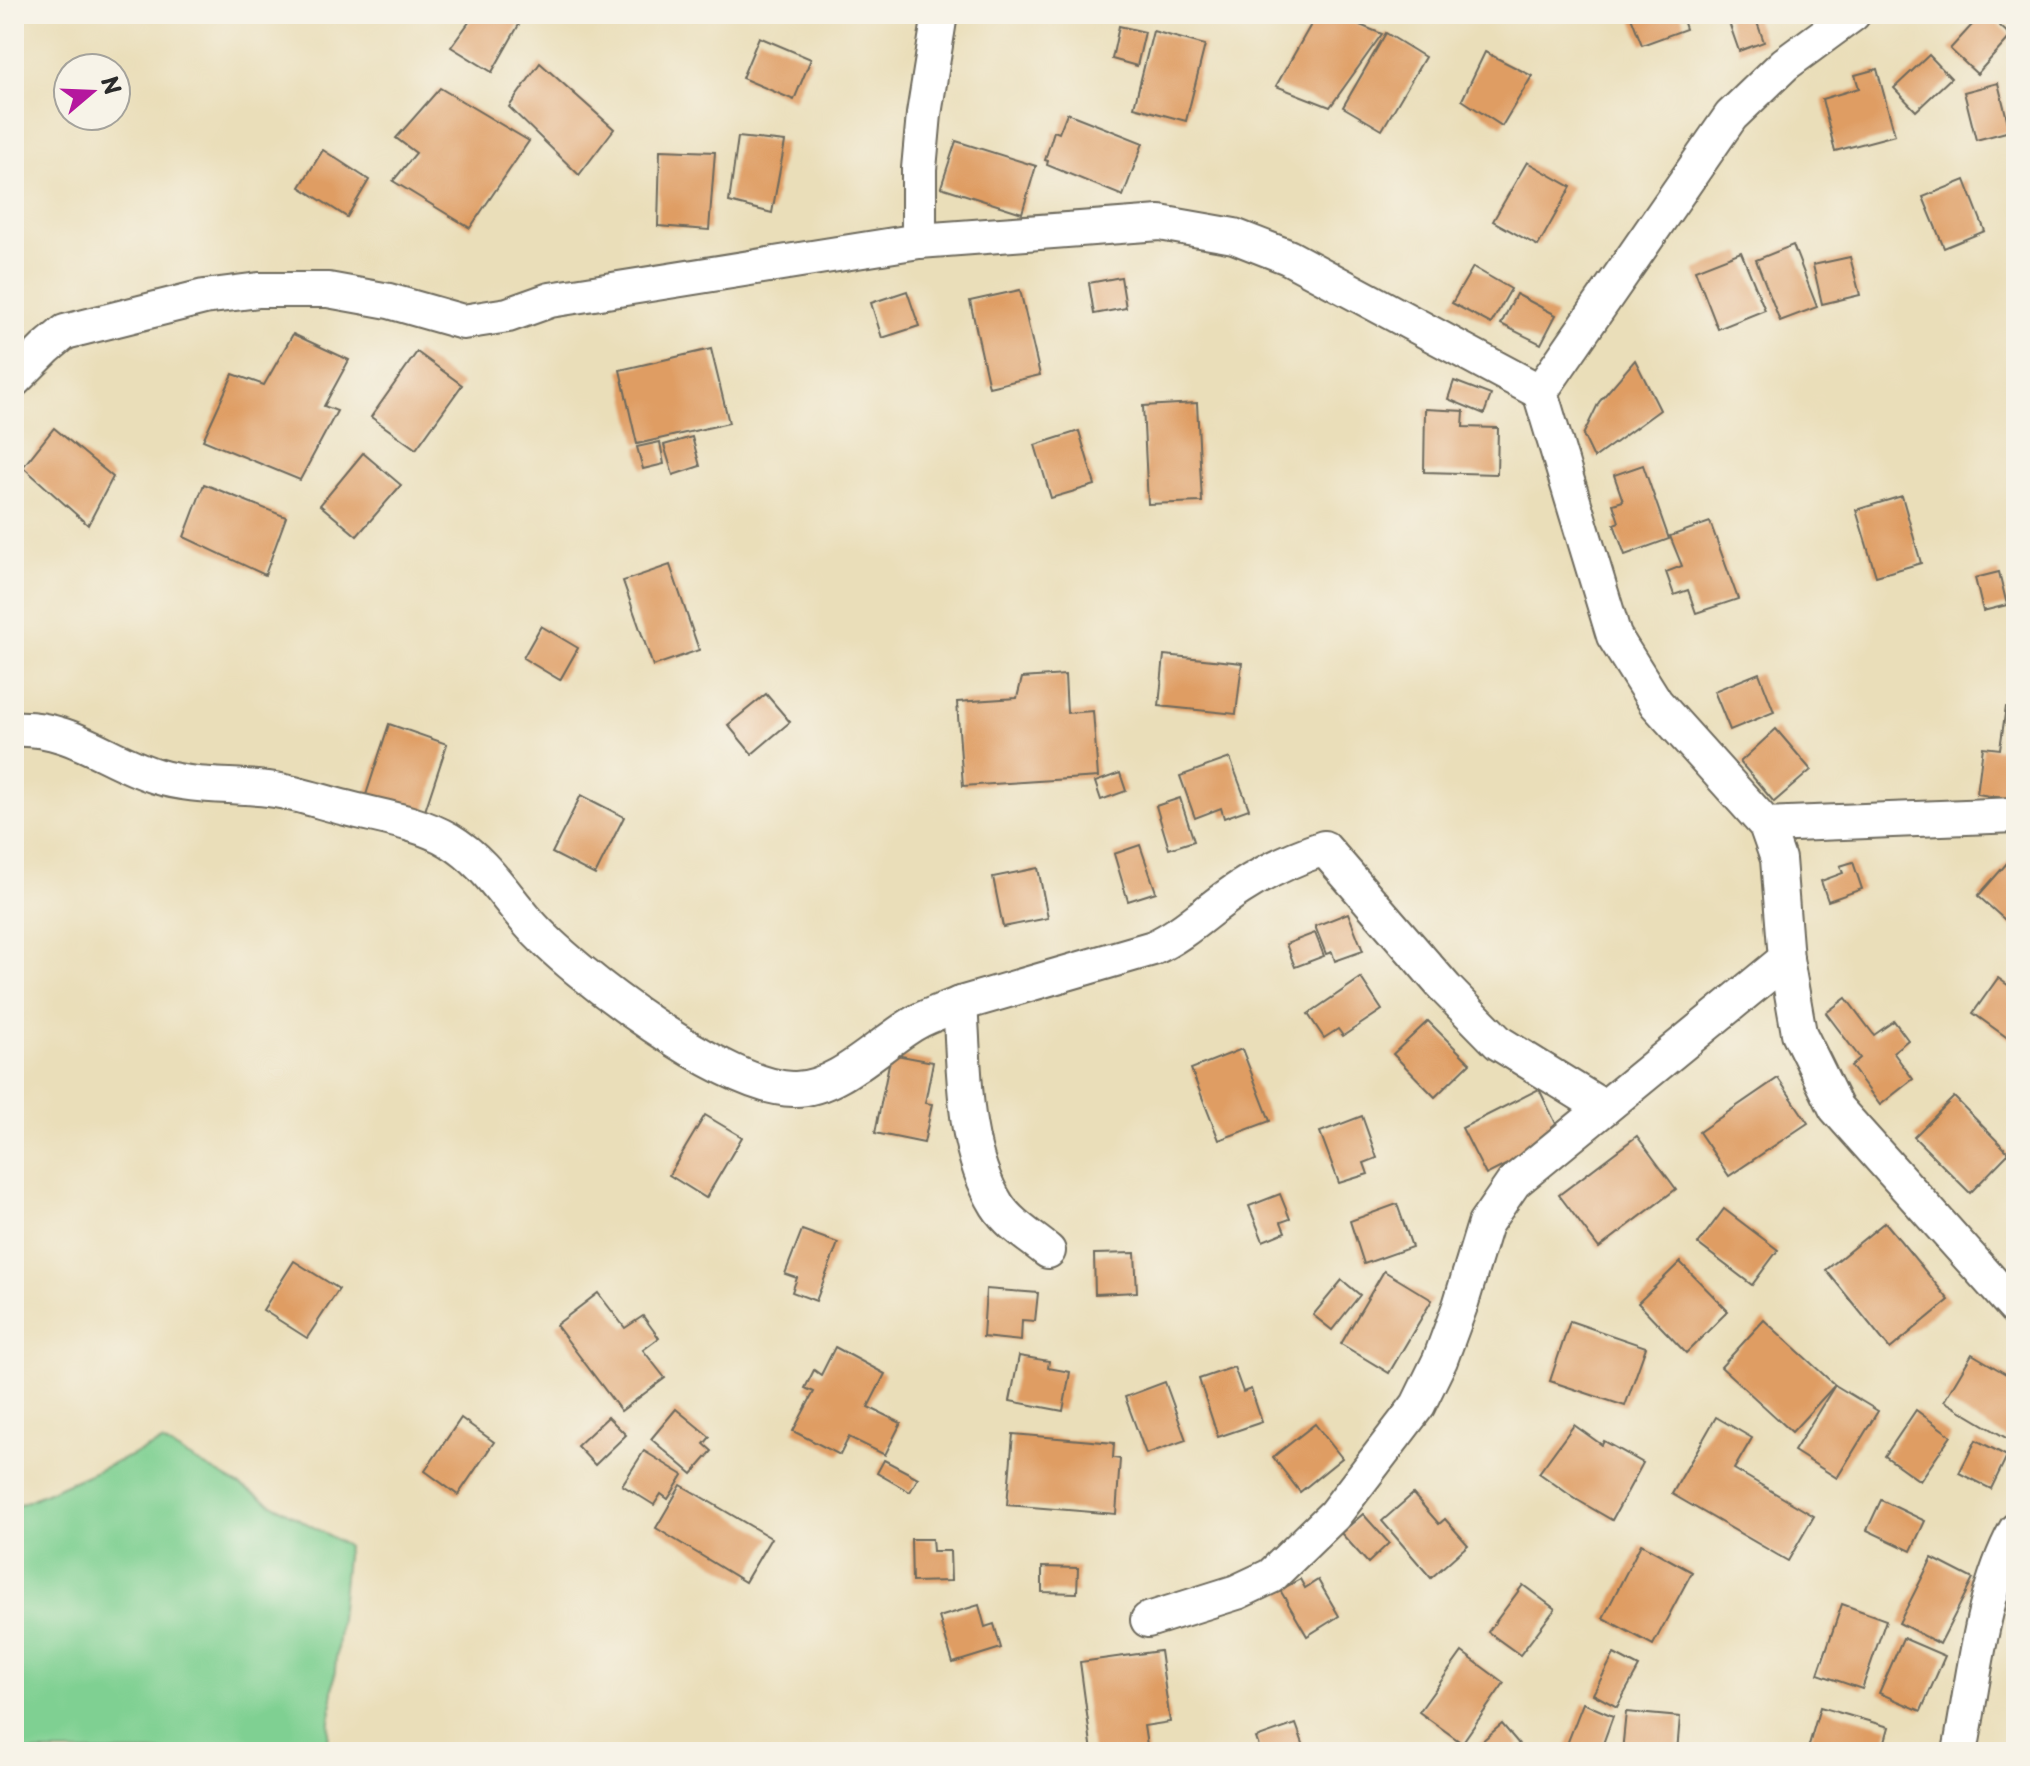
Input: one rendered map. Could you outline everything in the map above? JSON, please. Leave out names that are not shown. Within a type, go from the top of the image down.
[{"type":"street","points":[[919,241],[919,169],[924,114],[940,14]]},
{"type":"street","points":[[1540,392],[1731,116],[1785,64],[1853,14]]},
{"type":"street","points":[[14,380],[65,332],[233,292],[328,290],[389,301],[463,322],[508,315],[550,300],[919,241],[1160,223],[1234,236],[1288,257],[1540,392],[1614,636],[1656,703],[1766,825],[1778,859],[1786,959],[1799,1033],[1836,1108],[2016,1309]]},
{"type":"street","points":[[14,729],[54,731],[153,775],[180,782],[276,790],[420,826],[448,839],[471,855],[490,872],[528,922],[561,956],[618,1001],[715,1061],[766,1086],[797,1090],[826,1082],[916,1022],[960,1004],[1153,948],[1175,938],[1238,889],[1267,872],[1324,848],[1446,989],[1499,1043],[1604,1108]]},
{"type":"street","points":[[1766,825],[2016,815]]},
{"type":"street","points":[[1148,1620],[1237,1592],[1271,1576],[1334,1515],[1418,1405],[1440,1360],[1460,1306],[1485,1224],[1514,1182],[1786,959]]},
{"type":"street","points":[[960,1004],[969,1121],[979,1163],[998,1206],[1048,1251]]},
{"type":"street","points":[[1960,1752],[2002,1556],[2016,1530]]},
{"type":"green space","points":[[162,1442],[347,1546],[327,1752],[14,1752],[14,1507]]},
{"type":"building","points":[[475,14],[525,14],[492,72],[451,47]]},
{"type":"building","points":[[1317,14],[1333,14],[1382,34],[1330,107],[1276,86]]},
{"type":"building","points":[[1630,14],[1681,14],[1686,29],[1642,45]]},
{"type":"building","points":[[1726,14],[1754,14],[1764,42],[1739,51]]},
{"type":"building","points":[[1982,14],[1987,14],[2011,36],[1977,74],[1950,49]]},
{"type":"building","points":[[1119,26],[1145,32],[1137,66],[1112,59]]},
{"type":"building","points":[[1153,31],[1205,45],[1186,121],[1134,107]]},
{"type":"building","points":[[1386,33],[1425,57],[1382,130],[1343,107]]},
{"type":"building","points":[[759,37],[811,59],[794,100],[742,78]]},
{"type":"building","points":[[1485,52],[1532,76],[1502,126],[1462,100]]},
{"type":"building","points":[[1929,55],[1951,78],[1916,111],[1894,88]]},
{"type":"building","points":[[540,63],[614,129],[579,175],[509,107]]},
{"type":"building","points":[[1877,69],[1895,135],[1835,151],[1822,99],[1859,88],[1855,75]]},
{"type":"building","points":[[1998,83],[2010,131],[1976,140],[1964,92]]},
{"type":"building","points":[[440,88],[529,141],[470,228],[393,181],[416,153],[396,138]]},
{"type":"building","points":[[1067,113],[1143,143],[1123,196],[1047,165],[1048,161],[1045,160],[1054,131],[1059,133]]},
{"type":"building","points":[[738,137],[785,142],[772,213],[729,202]]},
{"type":"building","points":[[956,141],[1036,166],[1022,213],[941,187]]},
{"type":"building","points":[[323,150],[369,180],[347,217],[300,187]]},
{"type":"building","points":[[660,150],[715,152],[709,230],[658,226]]},
{"type":"building","points":[[1527,162],[1571,187],[1538,246],[1493,221]]},
{"type":"building","points":[[1965,180],[1985,231],[1944,248],[1923,197]]},
{"type":"building","points":[[1793,245],[1817,307],[1780,321],[1756,260]]},
{"type":"building","points":[[1741,252],[1765,310],[1718,329],[1695,270]]},
{"type":"building","points":[[1850,257],[1860,295],[1822,304],[1813,265]]},
{"type":"building","points":[[1473,267],[1511,289],[1491,324],[1452,303]]},
{"type":"building","points":[[1121,277],[1126,308],[1094,314],[1089,283]]},
{"type":"building","points":[[1020,290],[1040,375],[989,387],[970,301]]},
{"type":"building","points":[[907,291],[919,326],[882,338],[871,303]]},
{"type":"building","points":[[1516,294],[1556,315],[1541,344],[1501,324]]},
{"type":"building","points":[[293,334],[349,360],[324,406],[337,411],[300,480],[203,440],[233,374],[264,385]]},
{"type":"building","points":[[711,349],[729,423],[637,444],[620,370]]},
{"type":"building","points":[[417,352],[462,385],[416,449],[371,417]]},
{"type":"building","points":[[1635,360],[1660,410],[1594,458],[1583,435],[1599,402]]},
{"type":"building","points":[[1454,381],[1491,395],[1484,414],[1448,399]]},
{"type":"building","points":[[1197,403],[1202,502],[1148,504],[1143,406]]},
{"type":"building","points":[[1425,409],[1464,411],[1463,427],[1498,428],[1497,474],[1424,472]]},
{"type":"building","points":[[54,428],[113,477],[88,525],[23,467]]},
{"type":"building","points":[[1079,431],[1095,485],[1051,498],[1035,445]]},
{"type":"building","points":[[692,437],[700,466],[673,475],[664,445]]},
{"type":"building","points":[[660,442],[664,464],[643,469],[637,447]]},
{"type":"building","points":[[363,453],[401,485],[357,536],[320,505]]},
{"type":"building","points":[[1643,465],[1669,539],[1625,555],[1614,524],[1619,522],[1613,504],[1623,501],[1614,475]]},
{"type":"building","points":[[204,484],[286,517],[265,575],[184,537]]},
{"type":"building","points":[[1902,496],[1921,563],[1876,576],[1856,510]]},
{"type":"building","points":[[1710,522],[1738,599],[1696,613],[1688,590],[1674,595],[1666,572],[1682,566],[1670,536]]},
{"type":"building","points":[[670,565],[699,650],[653,666],[623,581]]},
{"type":"building","points":[[1999,572],[2007,605],[1983,611],[1975,578]]},
{"type":"building","points":[[541,626],[578,648],[560,680],[523,658]]},
{"type":"building","points":[[1164,655],[1242,663],[1236,714],[1159,706]]},
{"type":"building","points":[[1759,673],[1774,712],[1730,730],[1714,691]]},
{"type":"building","points":[[1065,675],[1067,713],[1093,711],[1098,777],[963,786],[957,702],[1017,698],[1022,678]]},
{"type":"building","points":[[766,694],[790,722],[752,754],[728,725]]},
{"type":"building","points":[[2006,707],[2016,709],[2016,800],[1977,794],[1983,747],[2000,749]]},
{"type":"building","points":[[389,724],[447,744],[423,817],[365,798]]},
{"type":"building","points":[[1776,729],[1811,770],[1774,802],[1740,762]]},
{"type":"building","points":[[1230,758],[1249,809],[1224,818],[1221,808],[1195,818],[1180,776]]},
{"type":"building","points":[[1120,773],[1126,791],[1101,800],[1095,782]]},
{"type":"building","points":[[581,795],[624,817],[595,875],[552,853]]},
{"type":"building","points":[[1180,798],[1194,841],[1169,849],[1156,806]]},
{"type":"building","points":[[1140,845],[1156,892],[1128,901],[1114,854]]},
{"type":"building","points":[[2016,853],[2016,923],[2013,927],[1978,896]]},
{"type":"building","points":[[1853,862],[1862,889],[1828,901],[1821,881],[1843,873],[1840,866]]},
{"type":"building","points":[[1038,868],[1048,918],[1003,927],[993,877]]},
{"type":"building","points":[[1348,913],[1363,951],[1335,961],[1332,952],[1326,954],[1315,926]]},
{"type":"building","points":[[1315,933],[1324,956],[1295,967],[1286,944]]},
{"type":"building","points":[[1361,978],[1382,1010],[1343,1036],[1338,1029],[1324,1038],[1308,1014]]},
{"type":"building","points":[[1998,978],[2016,991],[2016,1044],[1973,1013]]},
{"type":"building","points":[[1846,998],[1874,1035],[1894,1021],[1908,1040],[1893,1052],[1913,1079],[1880,1105],[1851,1066],[1860,1058],[1826,1013]]},
{"type":"building","points":[[1428,1021],[1470,1063],[1435,1097],[1393,1054]]},
{"type":"building","points":[[1242,1049],[1270,1121],[1219,1140],[1191,1069]]},
{"type":"building","points":[[891,1054],[933,1062],[925,1103],[932,1104],[924,1143],[875,1133]]},
{"type":"building","points":[[1778,1078],[1808,1123],[1729,1176],[1699,1132]]},
{"type":"building","points":[[1539,1089],[1562,1136],[1486,1175],[1462,1128]]},
{"type":"building","points":[[1954,1097],[2009,1153],[1970,1193],[1914,1137]]},
{"type":"building","points":[[705,1115],[742,1137],[706,1198],[669,1175]]},
{"type":"building","points":[[1362,1116],[1377,1158],[1364,1163],[1368,1174],[1339,1183],[1320,1132]]},
{"type":"building","points":[[1637,1136],[1676,1189],[1599,1248],[1559,1195]]},
{"type":"building","points":[[1280,1194],[1290,1219],[1281,1222],[1285,1232],[1263,1241],[1249,1206]]},
{"type":"building","points":[[1397,1204],[1412,1247],[1364,1264],[1350,1221]]},
{"type":"building","points":[[1724,1209],[1778,1250],[1752,1285],[1698,1244]]},
{"type":"building","points":[[1885,1222],[1949,1300],[1890,1349],[1826,1270]]},
{"type":"building","points":[[802,1230],[838,1243],[816,1301],[792,1292],[797,1278],[785,1274]]},
{"type":"building","points":[[1135,1253],[1137,1292],[1095,1294],[1094,1254]]},
{"type":"building","points":[[294,1261],[339,1289],[307,1338],[263,1310]]},
{"type":"building","points":[[1680,1262],[1728,1311],[1686,1353],[1638,1303]]},
{"type":"building","points":[[1384,1271],[1432,1300],[1389,1373],[1341,1344]]},
{"type":"building","points":[[1342,1280],[1360,1295],[1332,1330],[1313,1315]]},
{"type":"building","points":[[986,1289],[1038,1293],[1035,1321],[1022,1320],[1021,1341],[983,1337]]},
{"type":"building","points":[[598,1293],[625,1328],[643,1316],[659,1338],[643,1350],[665,1378],[621,1411],[556,1325]]},
{"type":"building","points":[[1764,1320],[1835,1385],[1792,1432],[1721,1367]]},
{"type":"building","points":[[1570,1321],[1646,1347],[1625,1406],[1550,1381]]},
{"type":"building","points":[[835,1347],[885,1374],[868,1407],[901,1423],[885,1455],[849,1437],[840,1455],[793,1431],[814,1392],[805,1388],[814,1370],[821,1375]]},
{"type":"building","points":[[1972,1354],[2016,1380],[2016,1425],[2008,1439],[1944,1401]]},
{"type":"building","points":[[1019,1356],[1049,1361],[1048,1368],[1070,1372],[1063,1411],[1010,1401]]},
{"type":"building","points":[[1234,1367],[1243,1392],[1251,1389],[1262,1422],[1218,1437],[1199,1379]]},
{"type":"building","points":[[1165,1382],[1186,1440],[1146,1454],[1125,1397]]},
{"type":"building","points":[[1835,1385],[1878,1411],[1837,1478],[1794,1451]]},
{"type":"building","points":[[676,1409],[710,1437],[704,1444],[712,1451],[692,1474],[651,1439]]},
{"type":"building","points":[[1916,1410],[1951,1436],[1920,1481],[1885,1456]]},
{"type":"building","points":[[608,1417],[626,1435],[595,1465],[577,1446]]},
{"type":"building","points":[[1716,1417],[1752,1438],[1734,1469],[1814,1516],[1788,1561],[1672,1494]]},
{"type":"building","points":[[461,1418],[494,1442],[458,1495],[425,1471]]},
{"type":"building","points":[[1315,1424],[1342,1458],[1300,1492],[1273,1457]]},
{"type":"building","points":[[1574,1425],[1602,1445],[1604,1441],[1643,1463],[1612,1520],[1539,1473]]},
{"type":"building","points":[[1013,1434],[1114,1443],[1113,1458],[1120,1459],[1116,1514],[1007,1505]]},
{"type":"building","points":[[1976,1440],[2007,1456],[1991,1489],[1959,1473]]},
{"type":"building","points":[[644,1451],[683,1475],[668,1499],[661,1494],[654,1505],[622,1485]]},
{"type":"building","points":[[884,1460],[918,1478],[910,1492],[877,1473]]},
{"type":"building","points":[[681,1485],[771,1538],[745,1582],[656,1528]]},
{"type":"building","points":[[1413,1494],[1439,1524],[1445,1519],[1468,1545],[1431,1578],[1382,1521]]},
{"type":"building","points":[[1881,1500],[1925,1521],[1911,1551],[1867,1530]]},
{"type":"building","points":[[1363,1514],[1389,1543],[1368,1563],[1341,1533]]},
{"type":"building","points":[[911,1539],[932,1539],[933,1551],[950,1551],[951,1581],[912,1582]]},
{"type":"building","points":[[1641,1544],[1692,1572],[1653,1645],[1603,1618]]},
{"type":"building","points":[[1932,1558],[1973,1579],[1940,1644],[1899,1623]]},
{"type":"building","points":[[1042,1567],[1078,1568],[1077,1593],[1042,1592]]},
{"type":"building","points":[[1300,1579],[1305,1588],[1318,1580],[1339,1616],[1307,1636],[1280,1590]]},
{"type":"building","points":[[1523,1585],[1555,1609],[1520,1655],[1488,1632]]},
{"type":"building","points":[[1842,1604],[1886,1620],[1862,1689],[1818,1674]]},
{"type":"building","points":[[979,1605],[985,1627],[994,1624],[1001,1648],[953,1663],[939,1617]]},
{"type":"building","points":[[1903,1638],[1945,1656],[1921,1711],[1879,1693]]},
{"type":"building","points":[[1160,1651],[1170,1722],[1144,1726],[1148,1752],[1092,1752],[1080,1662]]},
{"type":"building","points":[[1462,1652],[1504,1683],[1462,1743],[1419,1712]]},
{"type":"building","points":[[1614,1654],[1639,1667],[1617,1707],[1593,1694]]},
{"type":"building","points":[[1583,1703],[1613,1716],[1600,1752],[1564,1752]]},
{"type":"building","points":[[1820,1707],[1889,1727],[1882,1752],[1807,1752]]},
{"type":"building","points":[[1626,1712],[1680,1717],[1677,1752],[1622,1752]]},
{"type":"building","points":[[1296,1724],[1306,1752],[1261,1752],[1256,1738]]},
{"type":"building","points":[[1502,1724],[1519,1744],[1510,1752],[1476,1752],[1473,1749]]}]
